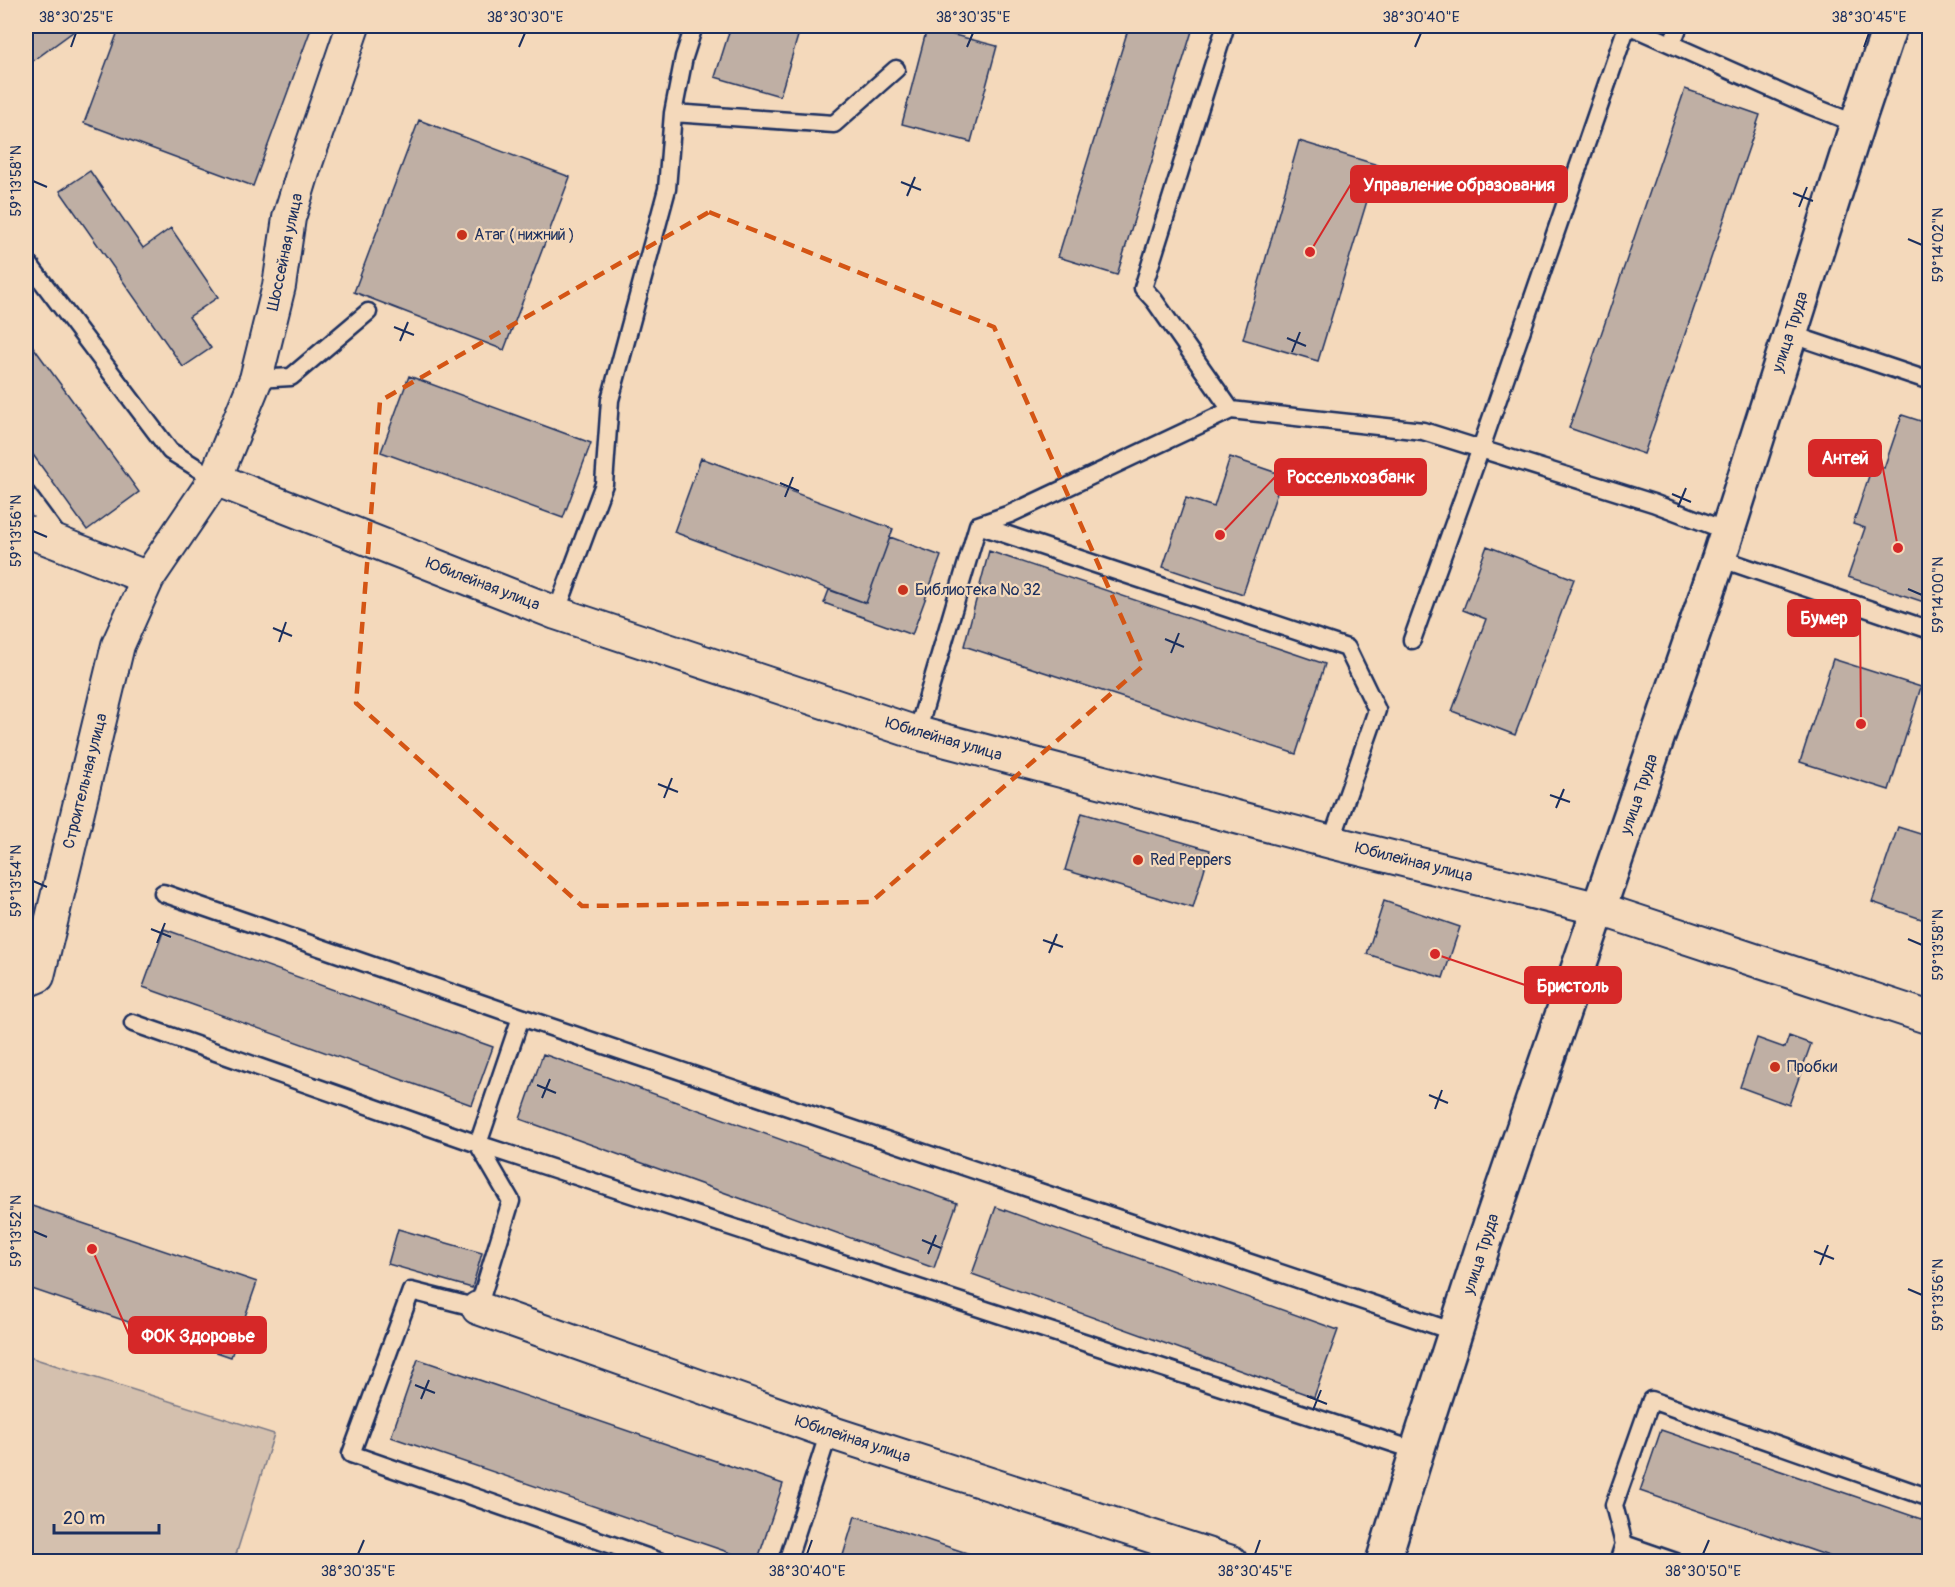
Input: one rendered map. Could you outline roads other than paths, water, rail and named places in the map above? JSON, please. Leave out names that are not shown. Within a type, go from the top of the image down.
[{"type":"street","name":"Шоссейная улица","points":[[215,479],[256,379],[279,286],[289,218],[353,26]]},
{"type":"street","name":"улица Труда","points":[[1383,1562],[1455,1332],[1723,544],[1890,26]]},
{"type":"street","name":"Юбилейная улица","points":[[215,479],[556,613],[916,733],[1331,842],[1599,909],[1929,1018]]},
{"type":"street","points":[[26,532],[148,578],[215,479]]},
{"type":"street","name":"Строительная улица","points":[[26,981],[38,976],[118,645],[148,578]]},
{"type":"street","name":"Юбилейная улица","points":[[478,1308],[829,1432],[1231,1562]]},
{"type":"lane","points":[[556,613],[604,484],[610,400],[667,189],[673,113],[684,57],[694,26]]},
{"type":"lane","points":[[1412,640],[1629,26],[1806,104],[1857,123]]},
{"type":"lane","points":[[1672,43],[1679,26]]},
{"type":"lane","points":[[1224,31],[1143,288],[1154,300],[1231,410]]},
{"type":"lane","points":[[673,113],[834,124],[896,69]]},
{"type":"lane","points":[[26,260],[170,451],[215,479]]},
{"type":"lane","points":[[256,379],[291,377],[368,312]]},
{"type":"lane","points":[[1790,334],[1929,381]]},
{"type":"lane","points":[[978,525],[1010,514],[1231,410],[1423,430],[1653,503],[1794,585],[1929,630]]},
{"type":"lane","points":[[26,493],[64,545]]},
{"type":"lane","points":[[916,733],[978,525]]},
{"type":"lane","points":[[978,525],[1347,648],[1377,710],[1331,842]]},
{"type":"lane","points":[[163,893],[521,1017],[1455,1332]]},
{"type":"lane","points":[[521,1017],[478,1144],[511,1201],[478,1308],[411,1291],[351,1454],[661,1562]]},
{"type":"lane","points":[[133,1023],[478,1144],[1417,1451]]},
{"type":"lane","points":[[1618,1562],[1624,1544],[1614,1504],[1651,1400],[1929,1498]]},
{"type":"lane","points":[[786,1562],[829,1432]]},
{"type":"lane","points":[[1624,1544],[1676,1562]]},
{"type":"place","name":"Атаг ( нижний )","points":[[462,235]]},
{"type":"place","name":"Управление образования","points":[[1310,252]]},
{"type":"place","name":"Россельхозбанк","points":[[1220,535]]},
{"type":"place","name":"Антей","points":[[1898,548]]},
{"type":"place","name":"Библиотека № 32","points":[[903,590]]},
{"type":"place","name":"Бумер","points":[[1861,724]]},
{"type":"place","name":"Red Peppers","points":[[1138,860]]},
{"type":"place","name":"Бристоль","points":[[1435,954]]},
{"type":"place","name":"Пробки","points":[[1775,1067]]},
{"type":"place","name":"ФОК Здоровье","points":[[92,1249]]}]
